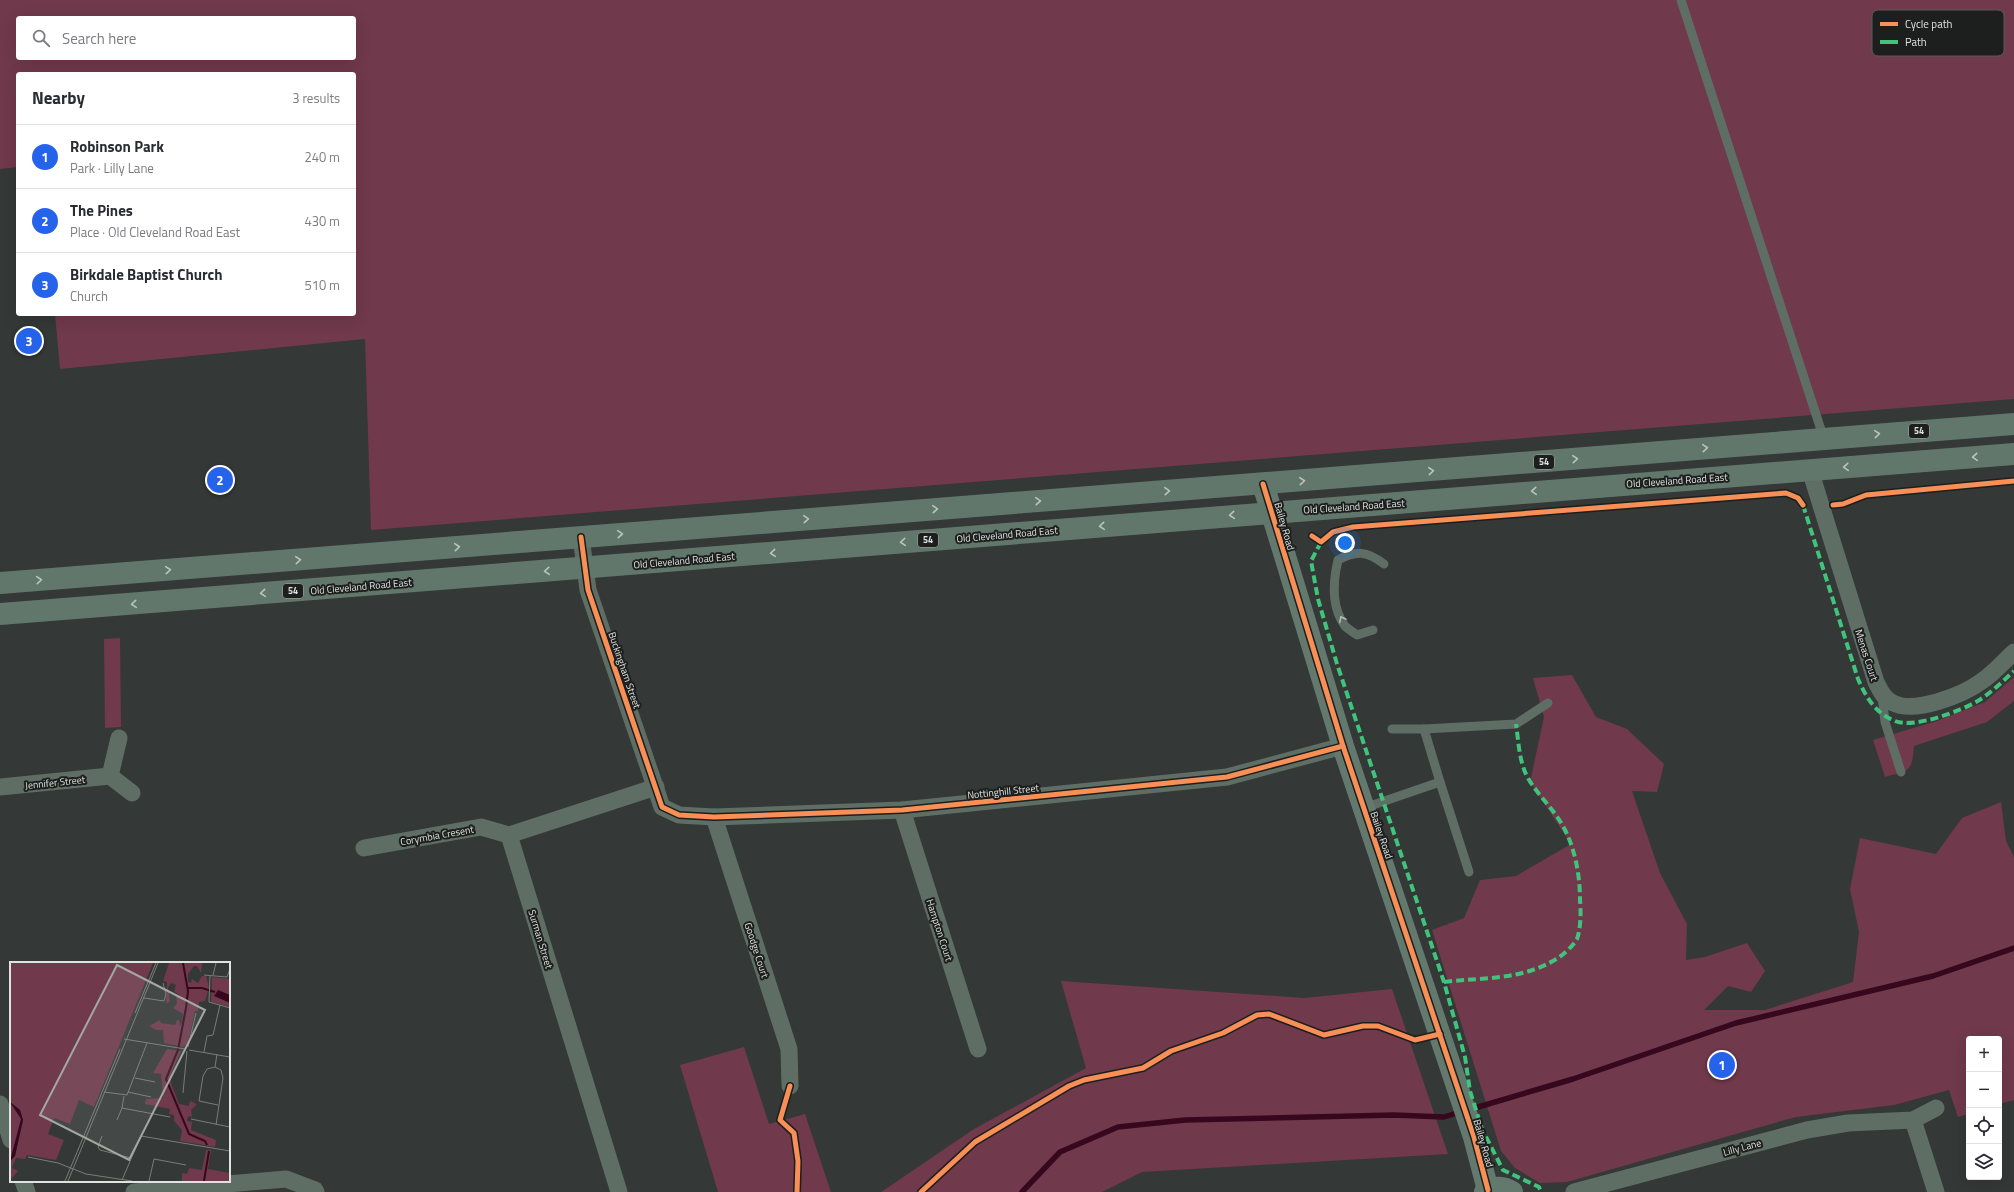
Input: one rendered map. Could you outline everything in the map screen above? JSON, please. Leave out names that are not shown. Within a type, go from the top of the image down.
[{"type":"main road","name":"54","points":[[0,583],[2014,424]]},
{"type":"main road","name":"Old Cleveland Road East","points":[[0,614],[2014,454]]},
{"type":"street","name":"Menas Court","points":[[1810,470],[1868,660],[1882,694],[1892,703],[1909,707],[1927,704],[1972,687],[1983,681],[2014,652]]},
{"type":"street","name":"Bailey Road","points":[[1263,484],[1343,746],[1474,1137],[1486,1191]]},
{"type":"street","name":"Buckingham Street","points":[[581,537],[588,590],[662,807]]},
{"type":"street","points":[[119,738],[110,776],[132,793]]},
{"type":"street","name":"Nottinghill Street","points":[[662,807],[679,815],[714,817],[902,810],[1227,777],[1343,746]]},
{"type":"street","name":"Jennifer Street","points":[[0,787],[110,776]]},
{"type":"street","points":[[509,835],[656,787]]},
{"type":"street","name":"Hampton Court","points":[[902,810],[978,1050]]},
{"type":"street","name":"Goodge Court","points":[[714,817],[789,1049],[790,1086]]},
{"type":"street","name":"Corymbia Cresent","points":[[364,848],[481,827],[509,835]]},
{"type":"street","name":"Surman Street","points":[[509,835],[619,1192]]},
{"type":"street","points":[[0,1104],[10,1137]]},
{"type":"street","name":"Lilly Lane","points":[[1574,1192],[1807,1130],[1848,1123],[1913,1120],[1936,1108]]},
{"type":"street","points":[[1913,1120],[1936,1192]]},
{"type":"street","points":[[134,1192],[286,1179],[316,1192]]},
{"type":"street","points":[[24,1182],[27,1192]]},
{"type":"street","points":[[1486,1191],[1502,1188],[1512,1192]]},
{"type":"lane","points":[[1681,0],[1824,439]]},
{"type":"lane","points":[[1373,630],[1357,635],[1345,626],[1337,609],[1333,580],[1338,560],[1352,553],[1372,555],[1384,564]]},
{"type":"lane","points":[[1882,694],[1885,722],[1901,772]]},
{"type":"lane","points":[[1392,729],[1424,729],[1516,724],[1548,703]]},
{"type":"lane","points":[[1424,729],[1469,872]]},
{"type":"lane","points":[[1364,808],[1440,782]]},
{"type":"shaded area","points":[[0,0],[2014,0],[2014,399],[371,530],[365,339],[60,369],[55,316],[356,316],[356,72],[16,72],[16,167],[0,169]]},
{"type":"shaded area","points":[[120,638],[121,727],[105,728],[104,639]]},
{"type":"shaded area","points":[[1572,675],[1596,717],[1627,729],[1664,764],[1657,792],[1632,791],[1660,873],[1687,924],[1686,960],[1705,957],[1747,943],[1765,971],[1751,992],[1728,986],[1704,1010],[1765,1010],[1853,982],[1859,932],[1850,889],[1860,838],[1936,854],[1962,818],[2001,802],[2006,841],[2014,857],[2014,1100],[2002,1103],[2002,1036],[1966,1036],[1966,1115],[1958,1117],[1949,1090],[1894,1105],[1796,1117],[1567,1182],[1540,1183],[1515,1168],[1501,1151],[1432,930],[1464,918],[1480,880],[1516,876],[1571,844],[1530,782],[1544,717],[1533,678]]},
{"type":"shaded area","points":[[2014,677],[2014,701],[1987,722],[1914,746],[1912,761],[1908,769],[1885,777],[1873,740],[1937,721],[1985,702]]},
{"type":"shaded area","points":[[1061,981],[1304,998],[1392,989],[1448,1154],[1142,1172],[1102,1192],[881,1192],[974,1129],[1086,1068]]},
{"type":"shaded area","points":[[744,1047],[769,1124],[805,1114],[831,1192],[718,1192],[680,1065]]},
{"type":"waterway","points":[[1468,1110],[1573,1079],[1736,1023],[1933,976],[2014,948]]},
{"type":"waterway","points":[[1022,1192],[1060,1152],[1118,1127],[1185,1120],[1394,1115],[1444,1117],[1460,1112]]},
{"type":"marked path","points":[[1803,505],[1858,679],[1872,704],[1882,714],[1888,718],[1903,723],[1913,723],[1936,718],[1969,706],[1981,699],[1996,688],[2014,671]]},
{"type":"marked path","points":[[1321,542],[1311,561],[1318,599],[1337,664],[1444,982],[1465,1057],[1470,1091],[1482,1129],[1503,1170],[1539,1187],[1541,1192]]},
{"type":"marked path","points":[[1444,982],[1502,977],[1530,971],[1560,956],[1568,950],[1577,939],[1581,909],[1578,871],[1574,852],[1563,826],[1527,776],[1520,755],[1516,724]]},
{"type":"cycle path","points":[[1833,505],[1843,504],[1866,495],[2014,481]]},
{"type":"cycle path","points":[[1263,484],[1343,746],[1474,1137],[1488,1190]]},
{"type":"cycle path","points":[[1312,536],[1321,542],[1333,532],[1353,527],[1786,493],[1798,498],[1803,505]]},
{"type":"cycle path","points":[[581,537],[588,590],[662,807],[679,815],[714,817],[902,810],[1227,777],[1343,746]]},
{"type":"cycle path","points":[[921,1192],[975,1142],[1069,1086],[1084,1080],[1143,1068],[1171,1051],[1223,1033],[1257,1015],[1269,1014],[1324,1035],[1363,1026],[1378,1026],[1415,1040],[1440,1034]]},
{"type":"cycle path","points":[[790,1086],[780,1120],[794,1133],[798,1161],[797,1192]]},
{"type":"place","name":"Birkdale Baptist Church","points":[[29,341]]},
{"type":"place","name":"The Pines","points":[[220,480]]},
{"type":"place","name":"Robinson Park","points":[[1722,1065]]}]
